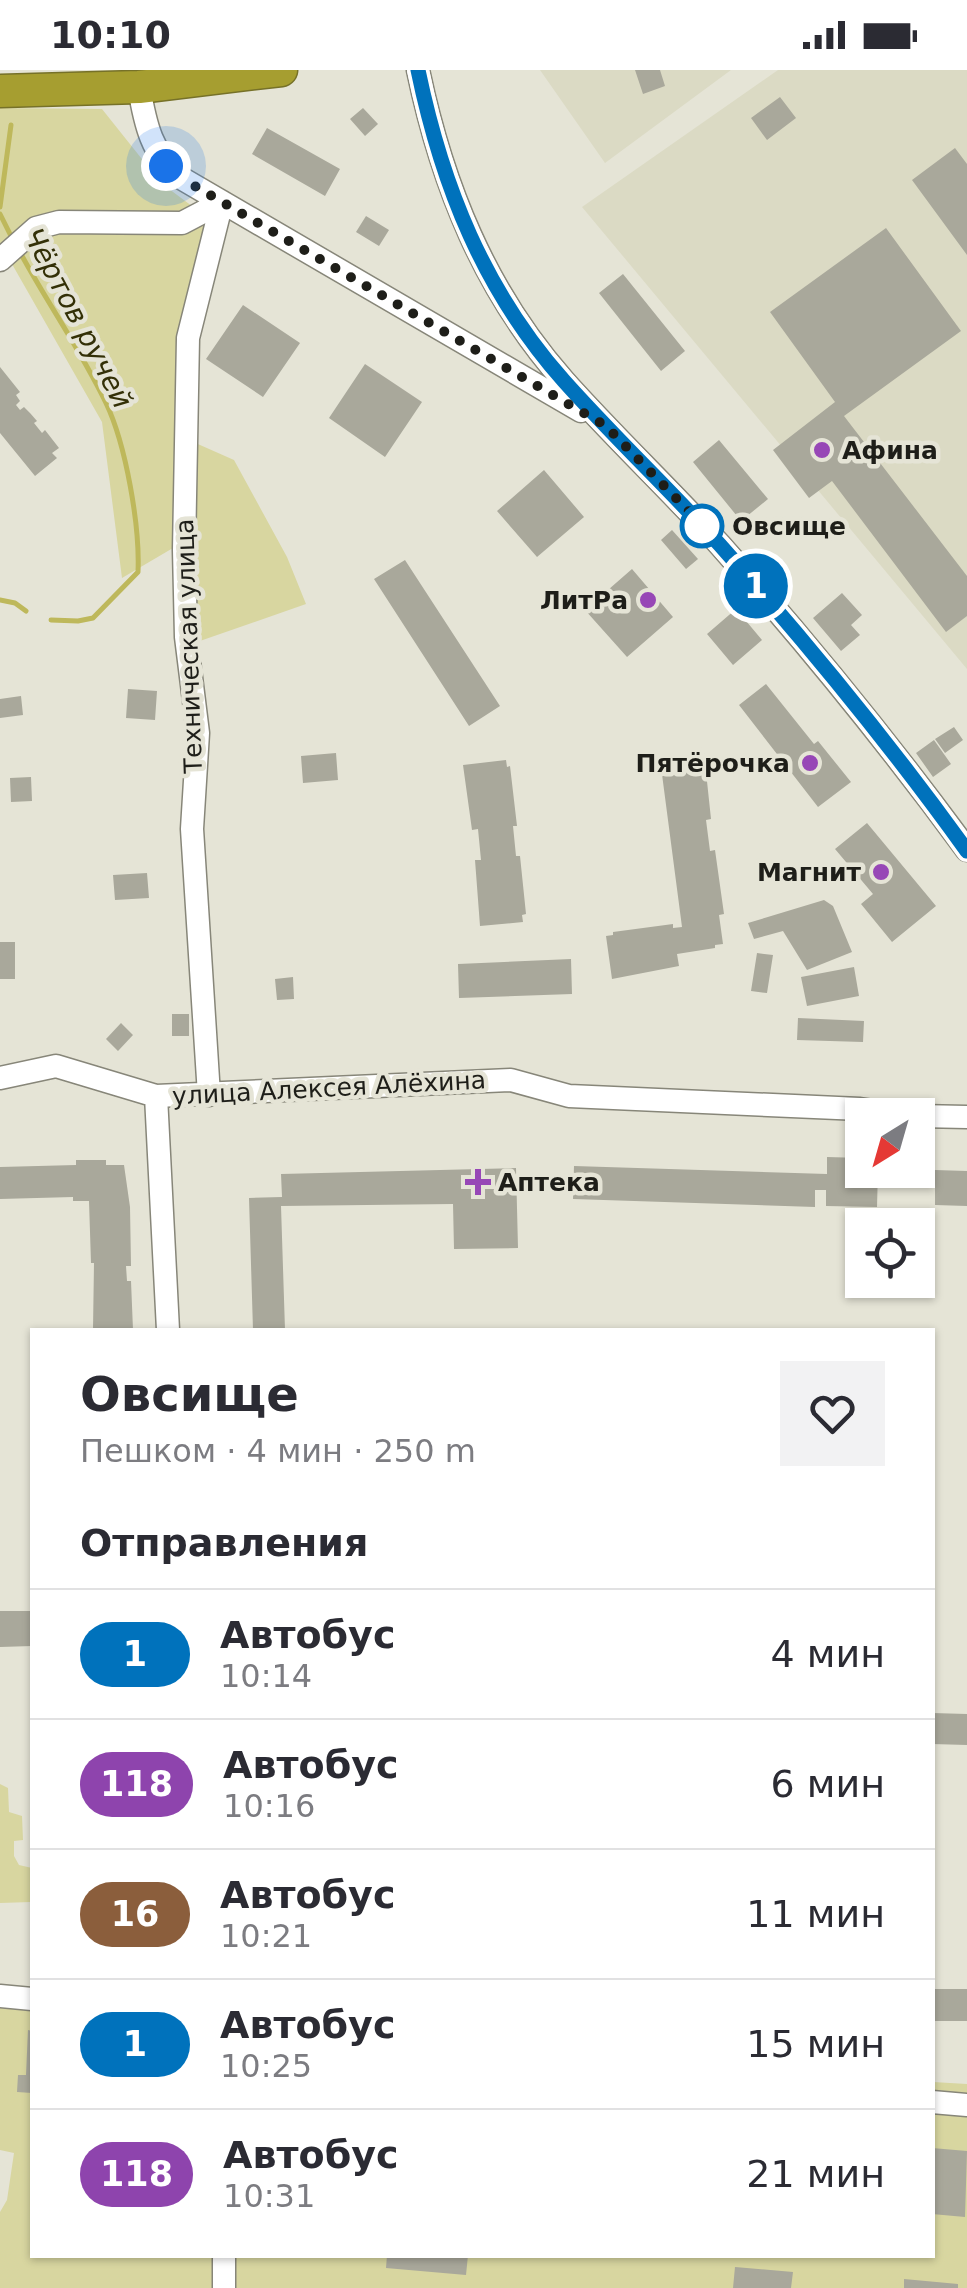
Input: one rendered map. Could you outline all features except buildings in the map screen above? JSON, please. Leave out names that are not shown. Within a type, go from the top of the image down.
[{"type":"highway","points":[[0,90],[139,88],[281,70]]},
{"type":"street","points":[[418,70],[456,210],[481,262],[519,324],[562,379],[680,500],[791,626],[896,754],[967,850]]},
{"type":"street","points":[[139,88],[144,122],[166,166],[606,426]]},
{"type":"street","points":[[0,260],[36,228],[59,222],[182,224],[222,202]]},
{"type":"street","name":"Техническая улица","points":[[208,1095],[192,829],[198,733],[186,637],[184,550],[188,338],[222,202]]},
{"type":"street","name":"улица Алексея Алёхина","points":[[0,1078],[56,1066],[156,1096],[511,1080],[569,1096],[845,1108]]},
{"type":"street","points":[[156,1096],[168,1328]]},
{"type":"street","points":[[935,1116],[967,1117]]},
{"type":"street","points":[[0,1996],[30,1999]]},
{"type":"street","points":[[935,2102],[967,2105]]},
{"type":"street","points":[[224,2258],[224,2288]]},
{"type":"shaded area","points":[[540,70],[731,70],[605,163]]},
{"type":"shaded area","points":[[778,70],[967,70],[967,669],[582,207]]},
{"type":"shaded area","points":[[0,108],[102,109],[161,183],[212,221],[173,548],[122,578],[102,422],[0,243]]},
{"type":"shaded area","points":[[191,441],[234,460],[287,557],[306,604],[197,642]]},
{"type":"shaded area","points":[[0,1784],[8,1788],[9,1812],[22,1816],[23,1840],[14,1841],[14,1856],[19,1865],[30,1868],[30,1902],[0,1903]]},
{"type":"shaded area","points":[[0,1989],[30,1992],[30,2258],[935,2258],[935,2082],[967,2084],[967,2288],[0,2288],[0,2212],[7,2200],[14,2153],[0,2150]]},
{"type":"waterway","name":"Чёртов ручей","points":[[0,207],[11,125]]},
{"type":"waterway","name":"Чёртов ручей","points":[[0,214],[13,240]]},
{"type":"waterway","name":"Чёртов ручей","points":[[21,254],[106,403],[125,463],[137,532],[138,572],[93,618],[51,620]]},
{"type":"waterway","name":"Чёртов ручей","points":[[0,600],[15,603],[26,611]]},
{"type":"bus line","name":"1","points":[[418,70],[456,210],[481,262],[519,324],[562,379],[680,500],[791,626],[888,745],[967,851]]},
{"type":"place","name":"Афина","points":[[822,450]]},
{"type":"place","name":"Овсище","points":[[702,526]]},
{"type":"place","name":"ЛитРа","points":[[648,600]]},
{"type":"place","name":"Пятёрочка","points":[[810,763]]},
{"type":"place","name":"Магнит","points":[[881,872]]},
{"type":"place","name":"Аптека","points":[[478,1182]]},
{"type":"route","points":[[166,166],[606,426],[705,528],[702,526]]}]
